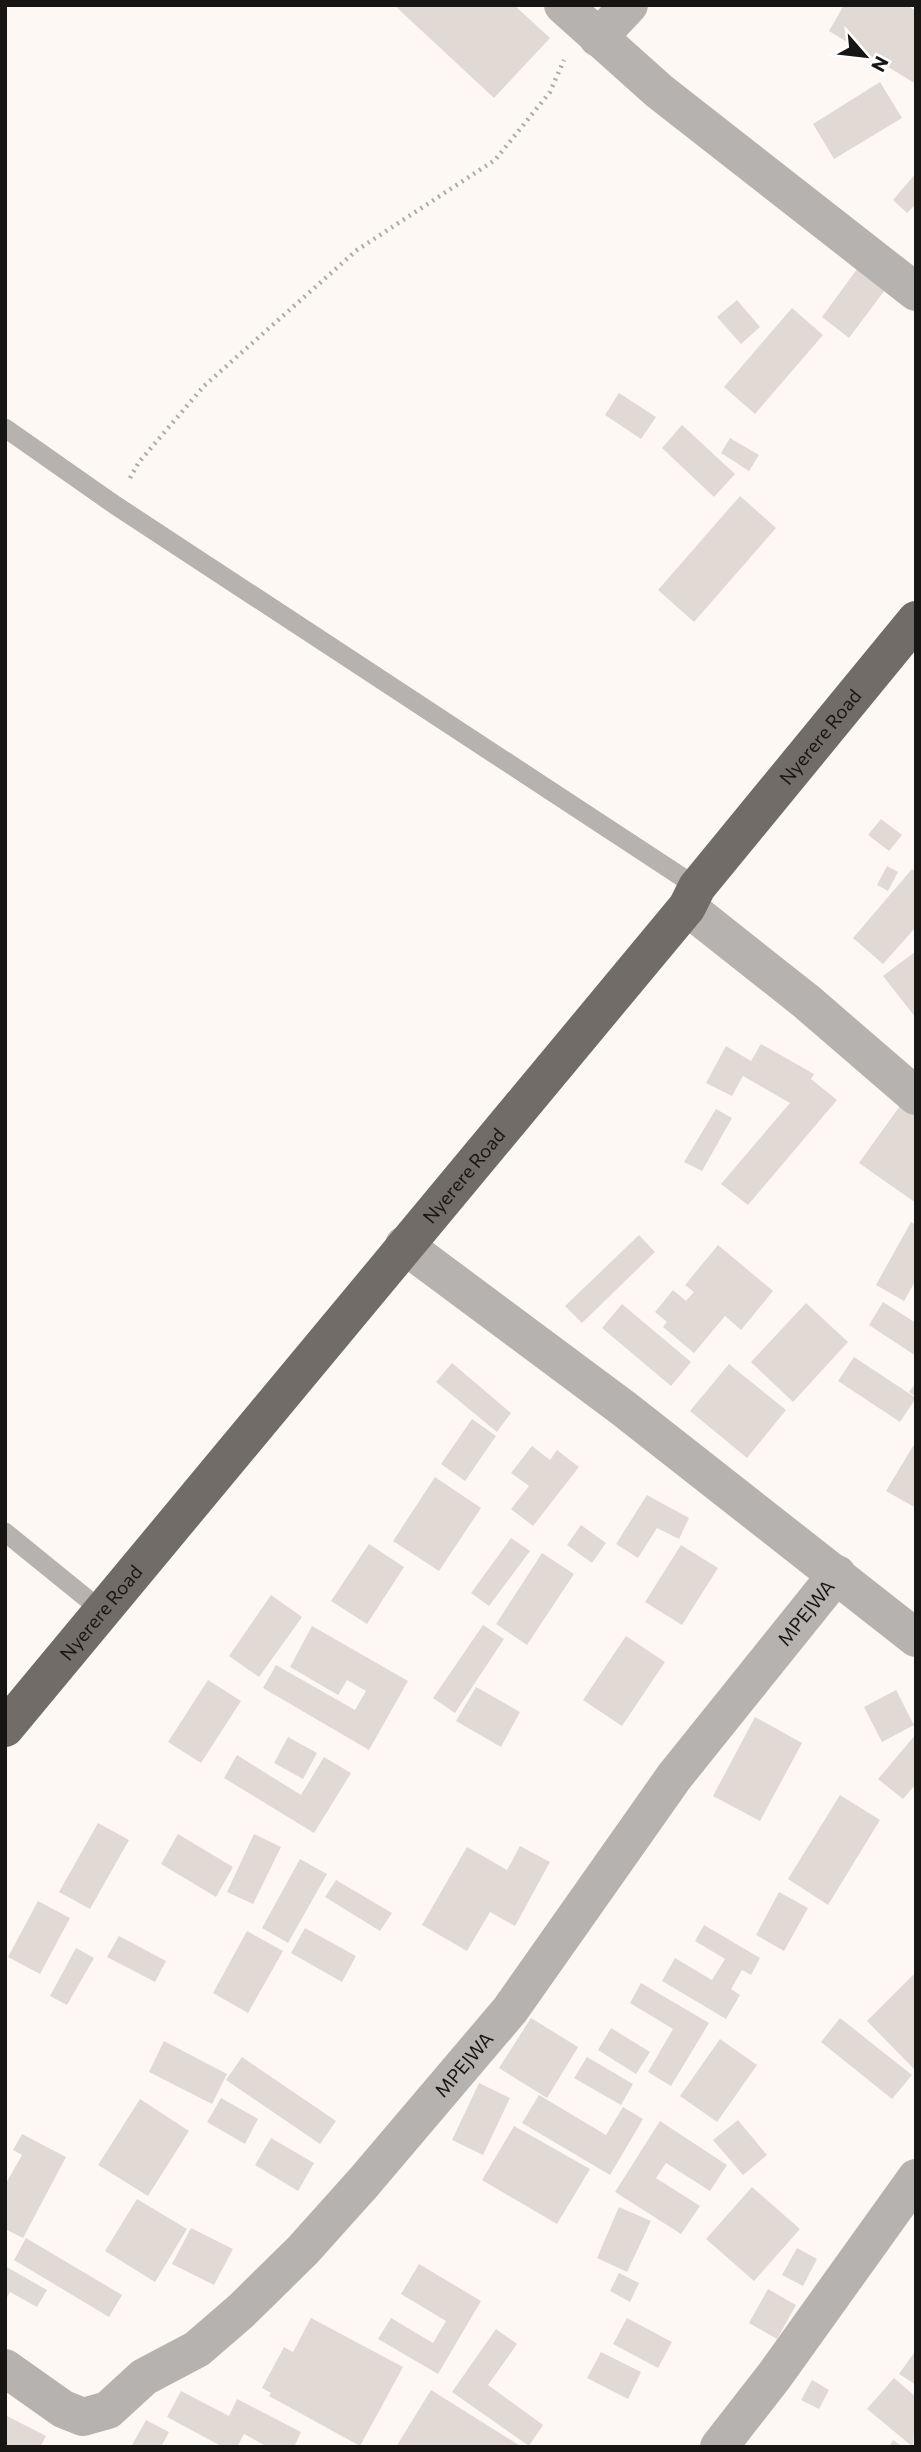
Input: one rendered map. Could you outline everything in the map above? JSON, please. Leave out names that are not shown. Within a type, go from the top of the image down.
[{"type":"highway","name":"Nyerere Road","points":[[5,1728],[692,897],[916,620]]},
{"type":"street","points":[[578,19],[629,5]]},
{"type":"street","points":[[578,19],[670,100],[916,292]]},
{"type":"street","points":[[692,897],[807,1002],[916,1096]]},
{"type":"street","points":[[404,1245],[624,1408],[916,1638]]},
{"type":"street","name":"MPEJWA","points":[[5,2368],[63,2409],[83,2417],[108,2410],[144,2377],[197,2349],[241,2311],[303,2250],[346,2202],[510,2010],[674,1777],[837,1574]]},
{"type":"street","points":[[719,2447],[775,2375],[916,2178]]},
{"type":"lane","points":[[5,428],[692,897]]},
{"type":"lane","points":[[5,1532],[101,1610]]},
{"type":"path","points":[[115,505],[139,462],[204,386],[357,250],[495,160],[550,92],[568,51],[578,19]]},
{"type":"building","points":[[394,5],[514,5],[550,38],[494,98]]},
{"type":"building","points":[[844,5],[907,5],[916,11],[916,84],[829,31]]},
{"type":"building","points":[[880,82],[902,118],[834,159],[813,124]]},
{"type":"building","points":[[916,173],[916,204],[907,213],[893,200]]},
{"type":"building","points":[[857,269],[885,290],[849,338],[822,317]]},
{"type":"building","points":[[737,300],[760,327],[741,344],[717,317]]},
{"type":"building","points":[[792,308],[823,335],[755,414],[724,387]]},
{"type":"building","points":[[619,393],[656,417],[641,439],[605,415]]},
{"type":"building","points":[[682,425],[735,474],[714,497],[662,448]]},
{"type":"building","points":[[730,438],[759,455],[749,471],[721,453]]},
{"type":"building","points":[[740,496],[776,528],[694,622],[658,590]]},
{"type":"building","points":[[881,819],[902,835],[889,851],[868,835]]},
{"type":"building","points":[[887,866],[898,872],[888,891],[877,885]]},
{"type":"building","points":[[912,869],[916,872],[916,927],[883,964],[853,938]]},
{"type":"building","points":[[916,951],[916,1018],[883,976]]},
{"type":"building","points":[[761,1044],[814,1074],[811,1079],[837,1100],[748,1205],[721,1184],[790,1103],[743,1076],[732,1096],[706,1083],[726,1046],[751,1061]]},
{"type":"building","points":[[902,1103],[916,1113],[916,1203],[859,1163]]},
{"type":"building","points":[[716,1109],[732,1118],[702,1171],[684,1162]]},
{"type":"building","points":[[911,1222],[916,1225],[916,1280],[904,1301],[876,1285]]},
{"type":"building","points":[[639,1235],[655,1252],[582,1323],[565,1306]]},
{"type":"building","points":[[718,1245],[773,1291],[741,1330],[725,1316],[694,1353],[663,1327],[667,1322],[655,1312],[673,1290],[686,1301],[694,1292],[685,1285]]},
{"type":"building","points":[[883,1302],[916,1323],[916,1356],[869,1325]]},
{"type":"building","points":[[806,1303],[848,1342],[793,1402],[751,1362]]},
{"type":"building","points":[[622,1304],[691,1362],[671,1386],[602,1328]]},
{"type":"building","points":[[854,1357],[916,1398],[900,1422],[838,1381]]},
{"type":"building","points":[[452,1363],[511,1413],[497,1432],[436,1382]]},
{"type":"building","points":[[729,1364],[786,1410],[747,1458],[690,1411]]},
{"type":"building","points":[[916,1383],[916,1397],[909,1392]]},
{"type":"building","points":[[472,1419],[496,1436],[465,1481],[441,1464]]},
{"type":"building","points":[[916,1441],[916,1508],[886,1491]]},
{"type":"building","points":[[532,1446],[550,1460],[557,1450],[579,1467],[533,1526],[511,1509],[529,1486],[511,1473]]},
{"type":"building","points":[[435,1477],[481,1508],[439,1571],[393,1541]]},
{"type":"building","points":[[647,1495],[689,1518],[679,1539],[657,1528],[638,1558],[616,1544]]},
{"type":"building","points":[[581,1525],[606,1543],[592,1563],[567,1545]]},
{"type":"building","points":[[511,1538],[530,1551],[489,1606],[471,1593]]},
{"type":"building","points":[[369,1544],[404,1567],[367,1624],[331,1601]]},
{"type":"building","points":[[681,1545],[718,1568],[682,1625],[645,1602]]},
{"type":"building","points":[[542,1553],[574,1574],[527,1645],[496,1624]]},
{"type":"building","points":[[271,1595],[302,1617],[259,1677],[229,1656]]},
{"type":"building","points":[[483,1625],[504,1639],[455,1713],[433,1698]]},
{"type":"building","points":[[312,1626],[408,1681],[369,1750],[263,1688],[276,1665],[355,1710],[366,1691],[347,1680],[338,1695],[290,1667]]},
{"type":"building","points":[[626,1636],[665,1662],[622,1726],[583,1700]]},
{"type":"building","points":[[208,1680],[241,1701],[201,1763],[168,1742]]},
{"type":"building","points":[[476,1687],[520,1712],[501,1747],[456,1721]]},
{"type":"building","points":[[896,1690],[914,1725],[882,1742],[864,1707]]},
{"type":"building","points":[[755,1717],[802,1743],[760,1821],[713,1796]]},
{"type":"building","points":[[916,1734],[916,1784],[903,1799],[878,1779]]},
{"type":"building","points":[[288,1737],[317,1753],[303,1779],[274,1763]]},
{"type":"building","points":[[237,1755],[301,1795],[324,1757],[351,1773],[314,1833],[224,1778]]},
{"type":"building","points":[[840,1795],[880,1820],[828,1905],[788,1879]]},
{"type":"building","points":[[98,1823],[129,1840],[90,1909],[59,1892]]},
{"type":"building","points":[[178,1834],[233,1867],[216,1897],[161,1864]]},
{"type":"building","points":[[254,1834],[281,1847],[253,1904],[227,1892]]},
{"type":"building","points":[[520,1846],[550,1862],[515,1926],[490,1912],[467,1951],[422,1925],[467,1847],[507,1870]]},
{"type":"building","points":[[300,1859],[327,1874],[288,1943],[262,1928]]},
{"type":"building","points":[[336,1880],[392,1913],[380,1931],[325,1897]]},
{"type":"building","points":[[779,1892],[808,1908],[784,1951],[756,1935]]},
{"type":"building","points":[[38,1901],[70,1918],[40,1974],[8,1957]]},
{"type":"building","points":[[704,1925],[760,1958],[751,1975],[742,1970],[731,1989],[740,1995],[726,2019],[662,1981],[675,1958],[712,1980],[725,1959],[695,1941]]},
{"type":"building","points":[[305,1928],[356,1956],[342,1982],[291,1953]]},
{"type":"building","points":[[247,1931],[283,1951],[248,2013],[213,1993]]},
{"type":"building","points":[[119,1936],[166,1961],[155,1982],[107,1957]]},
{"type":"building","points":[[76,1948],[94,1958],[67,2005],[50,1996]]},
{"type":"building","points":[[916,1972],[916,2071],[867,2021]]},
{"type":"building","points":[[641,1983],[709,2023],[671,2086],[648,2072],[673,2029],[630,2003]]},
{"type":"building","points":[[531,2018],[578,2047],[547,2098],[499,2068]]},
{"type":"building","points":[[840,2018],[912,2075],[892,2099],[821,2042]]},
{"type":"building","points":[[611,2028],[650,2052],[636,2074],[598,2050]]},
{"type":"building","points":[[720,2039],[757,2065],[717,2122],[680,2096]]},
{"type":"building","points":[[164,2041],[227,2074],[212,2104],[149,2072]]},
{"type":"building","points":[[242,2057],[336,2121],[320,2144],[226,2080]]},
{"type":"building","points":[[587,2057],[633,2084],[621,2105],[574,2078]]},
{"type":"building","points":[[479,2083],[510,2098],[483,2155],[452,2140]]},
{"type":"building","points":[[539,2095],[606,2135],[623,2107],[643,2119],[610,2175],[522,2123]]},
{"type":"building","points":[[221,2098],[258,2119],[245,2144],[207,2122]]},
{"type":"building","points":[[140,2099],[189,2131],[148,2196],[98,2165]]},
{"type":"building","points":[[738,2120],[767,2155],[743,2175],[713,2140]]},
{"type":"building","points":[[660,2121],[727,2165],[710,2191],[666,2163],[656,2178],[700,2206],[681,2234],[615,2192]]},
{"type":"building","points":[[514,2126],[590,2169],[557,2224],[482,2180]]},
{"type":"building","points":[[22,2134],[66,2157],[23,2238],[5,2229],[5,2185],[22,2155],[13,2150]]},
{"type":"building","points":[[271,2138],[314,2163],[298,2191],[255,2165]]},
{"type":"building","points":[[752,2187],[800,2229],[754,2281],[706,2239]]},
{"type":"building","points":[[137,2199],[187,2229],[155,2282],[105,2251]]},
{"type":"building","points":[[619,2207],[651,2221],[627,2272],[597,2258]]},
{"type":"building","points":[[191,2228],[233,2249],[214,2285],[172,2264]]},
{"type":"building","points":[[26,2238],[122,2295],[109,2317],[14,2260]]},
{"type":"building","points":[[797,2248],[817,2259],[803,2286],[782,2275]]},
{"type":"building","points":[[419,2264],[481,2301],[438,2374],[378,2339],[391,2318],[433,2343],[446,2321],[401,2294]]},
{"type":"building","points":[[5,2266],[47,2290],[37,2307],[10,2292],[5,2301]]},
{"type":"building","points":[[619,2273],[639,2283],[630,2302],[610,2291]]},
{"type":"building","points":[[768,2289],[796,2305],[777,2339],[749,2323]]},
{"type":"building","points":[[311,2318],[403,2367],[360,2446],[269,2396],[271,2393],[262,2388],[284,2347],[293,2352]]},
{"type":"building","points":[[627,2318],[672,2342],[658,2368],[613,2344]]},
{"type":"building","points":[[496,2329],[517,2344],[488,2385],[543,2425],[529,2446],[452,2392]]},
{"type":"building","points":[[916,2350],[916,2385],[899,2374]]},
{"type":"building","points":[[601,2352],[641,2372],[628,2399],[587,2378]]},
{"type":"building","points":[[894,2378],[916,2397],[913,2447],[867,2409]]},
{"type":"building","points":[[812,2380],[829,2390],[819,2409],[801,2400]]},
{"type":"building","points":[[431,2390],[522,2447],[396,2447]]},
{"type":"building","points":[[181,2391],[229,2416],[237,2399],[301,2432],[294,2447],[268,2447],[244,2434],[237,2447],[223,2447],[167,2417]]},
{"type":"building","points":[[5,2415],[46,2436],[40,2447],[5,2447]]},
{"type":"building","points":[[146,2420],[169,2432],[161,2447],[131,2447]]},
{"type":"building","points":[[893,2440],[903,2447],[889,2447]]}]
